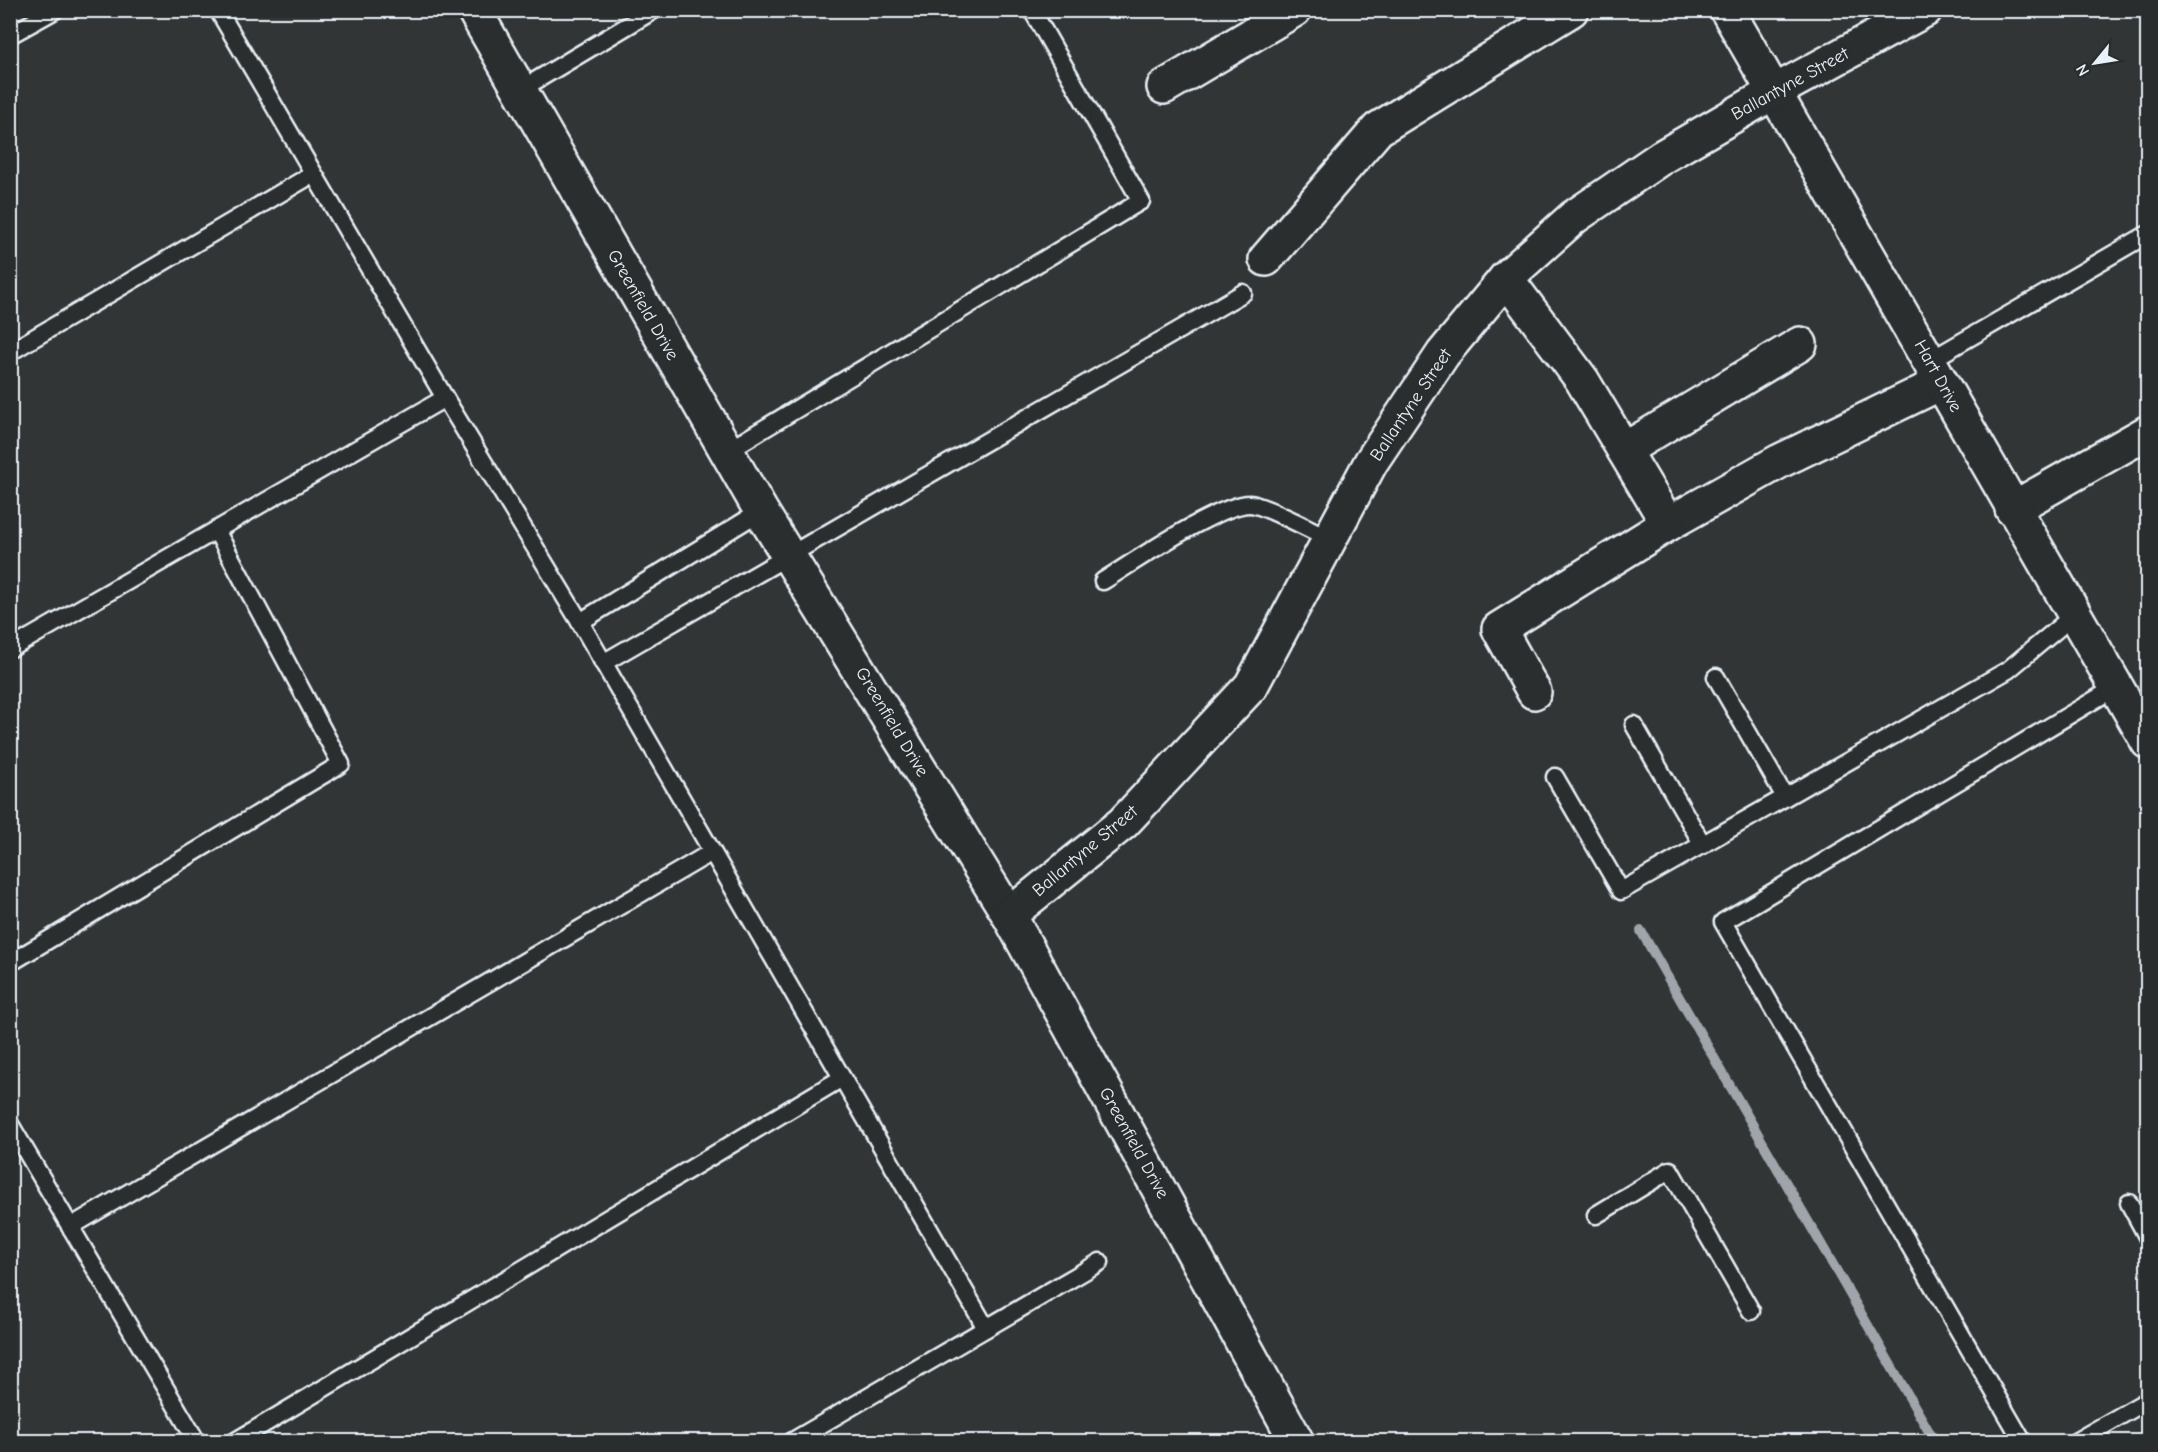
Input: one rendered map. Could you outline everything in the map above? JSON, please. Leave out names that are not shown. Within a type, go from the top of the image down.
[{"type":"main road","name":"Greenfield Drive","points":[[474,10],[761,511],[1009,915],[1295,1441]]},
{"type":"main road","points":[[1164,87],[1294,10]]},
{"type":"main road","points":[[1266,260],[1378,129],[1571,10]]},
{"type":"main road","name":"Hart Drive","points":[[1727,10],[2148,742]]},
{"type":"main road","name":"Ballantyne Street","points":[[1009,915],[1123,823],[1251,687],[1371,462],[1436,364],[1506,278],[1574,217],[1662,157],[1774,92],[1925,10]]},
{"type":"main road","points":[[1506,278],[1582,380],[1668,524]]},
{"type":"main road","points":[[1624,450],[1800,344]]},
{"type":"main road","points":[[1534,692],[1499,629],[1668,524],[1935,372]]},
{"type":"main road","points":[[2012,509],[2148,432]]},
{"type":"lane","points":[[10,35],[55,10]]},
{"type":"lane","points":[[218,10],[445,398],[580,622],[986,1328]]},
{"type":"lane","points":[[520,90],[654,10]]},
{"type":"lane","points":[[727,451],[1141,201],[1032,10]]},
{"type":"lane","points":[[10,352],[313,174]]},
{"type":"lane","points":[[1935,372],[2148,234]]},
{"type":"lane","points":[[603,663],[1243,293]]},
{"type":"lane","points":[[10,649],[445,398]]},
{"type":"lane","points":[[1103,581],[1212,516],[1232,507],[1252,504],[1330,538]]},
{"type":"lane","points":[[580,622],[761,511]]},
{"type":"lane","points":[[10,963],[341,765],[216,530]]},
{"type":"lane","points":[[1555,777],[1621,891],[2008,670],[2074,615]]},
{"type":"lane","points":[[1716,677],[1785,797]]},
{"type":"lane","points":[[2023,1442],[1723,922],[2116,687]]},
{"type":"lane","points":[[1634,725],[1703,844]]},
{"type":"lane","points":[[70,1227],[712,852]]},
{"type":"lane","points":[[234,1442],[842,1078]]},
{"type":"lane","points":[[10,1124],[196,1442]]},
{"type":"lane","points":[[1596,1215],[1670,1170],[1751,1311]]},
{"type":"lane","points":[[2129,1203],[2148,1238]]},
{"type":"lane","points":[[791,1442],[1100,1262]]},
{"type":"lane","points":[[2075,1442],[2148,1400]]},
{"type":"waterway","points":[[1641,931],[1935,1442]]}]
